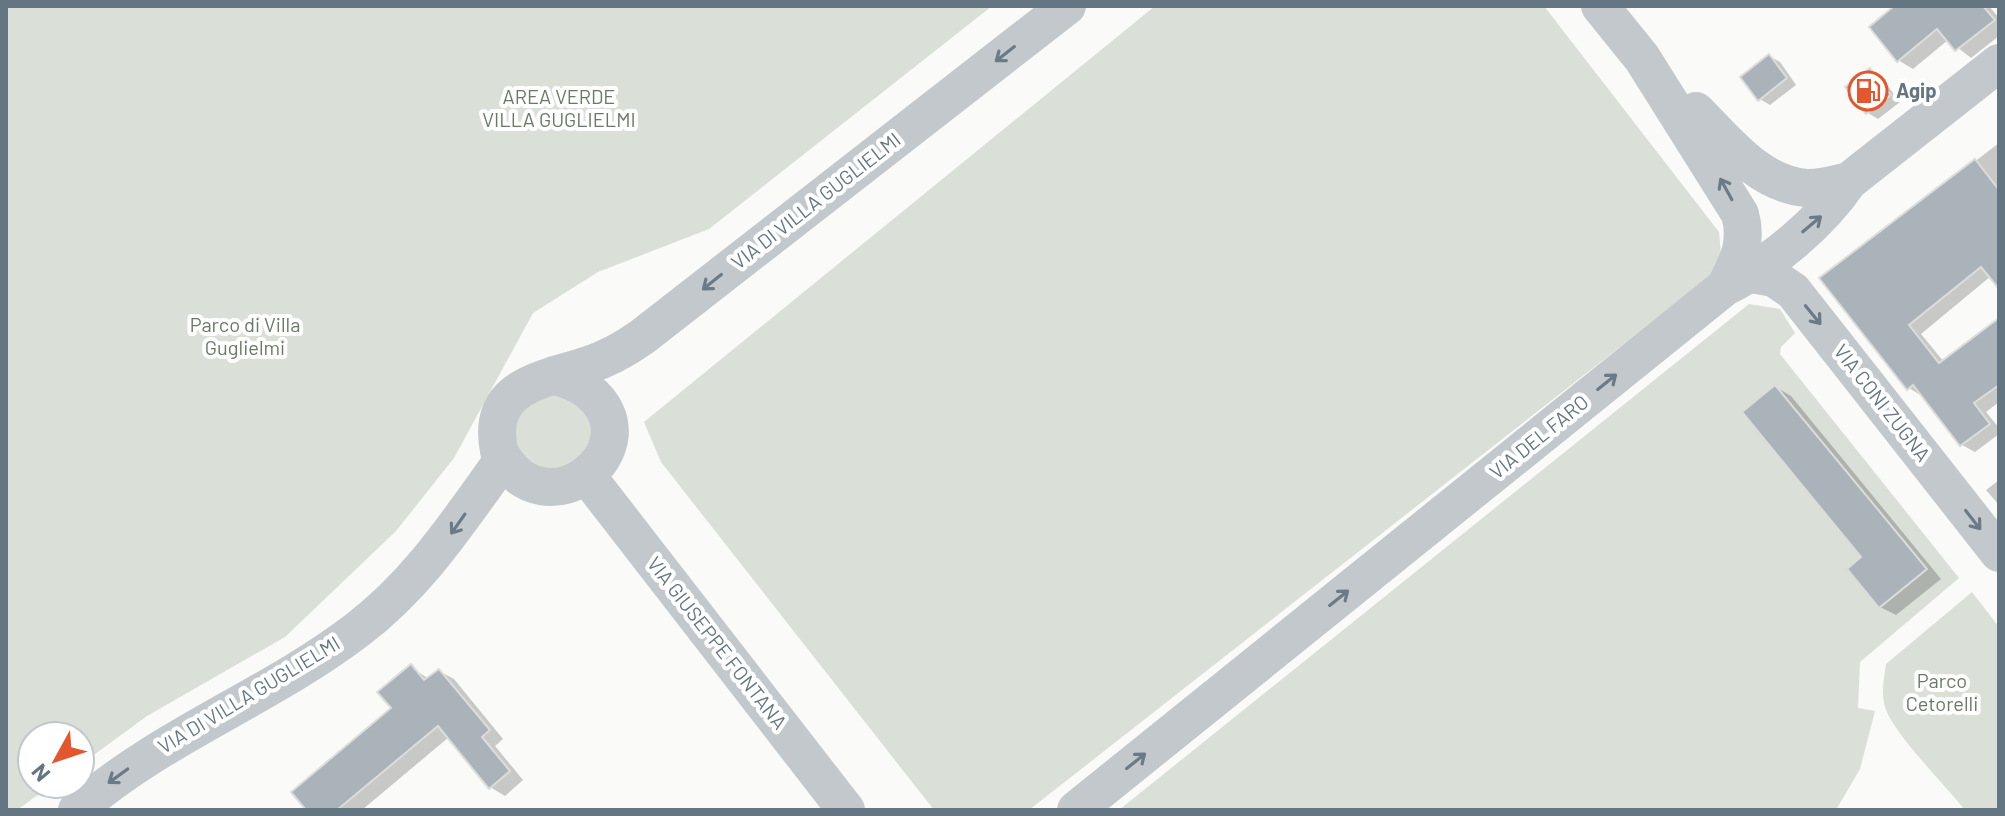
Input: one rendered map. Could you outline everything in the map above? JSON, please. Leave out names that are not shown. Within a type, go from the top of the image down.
[{"type":"street","name":"VIA DI VILLA GUGLIELMI","points":[[554,375],[602,360],[642,337],[1067,6]]},
{"type":"street","points":[[1600,6],[1642,58],[1741,156],[1774,181],[1808,188],[1849,181]]},
{"type":"street","points":[[1642,58],[1740,214],[1745,234],[1738,281]]},
{"type":"street","name":"VIA DEL FARO","points":[[1076,810],[1832,207],[1849,181],[1999,63]]},
{"type":"street","name":"VIA CONI ZUGNA","points":[[1738,281],[1774,278],[1793,291],[1999,553]]},
{"type":"street","points":[[554,375],[589,391],[606,415],[609,435],[607,447],[587,476],[570,485],[543,486],[521,476],[503,460],[497,441],[501,412],[517,390],[554,375]]},
{"type":"street","name":"VIA DI VILLA GUGLIELMI","points":[[77,810],[113,779],[164,745],[285,678],[368,621],[433,558],[503,460]]},
{"type":"street","name":"VIA GIUSEPPE FONTANA","points":[[587,476],[846,810]]},
{"type":"green space","name":"Parco di Villa Guglielmi","points":[[6,6],[992,6],[709,229],[598,272],[533,313],[454,458],[396,531],[285,637],[147,716],[96,753],[96,720],[16,720],[16,800],[31,800],[17,810],[6,810]]},
{"type":"green space","points":[[1155,6],[1544,6],[1719,232],[1721,254],[1709,277],[1029,810],[934,810],[661,462],[644,422]]},
{"type":"green space","points":[[1749,304],[1780,309],[1795,333],[1781,347],[1780,354],[1959,578],[1860,662],[1858,708],[1875,711],[1860,769],[1836,810],[1119,810]]},
{"type":"green space","points":[[570,391],[597,427],[575,468],[538,470],[513,444],[514,415],[527,397]]},
{"type":"green space","name":"Parco Cetorelli","points":[[1972,592],[1999,627],[1999,810],[1965,810],[1898,731],[1884,702],[1886,664]]},
{"type":"building","points":[[1894,6],[1983,6],[1995,20],[1955,51],[1937,29],[1897,62],[1869,27]]},
{"type":"building","points":[[1769,54],[1787,78],[1758,101],[1740,77]]},
{"type":"building","name":"Agip","points":[[1870,68],[1891,95],[1866,114],[1845,87]]},
{"type":"building","points":[[1975,159],[1999,190],[1999,289],[1981,267],[1909,325],[1939,363],[1999,318],[1999,385],[1974,403],[1990,424],[1960,446],[1913,385],[1907,390],[1819,278]]},
{"type":"building","points":[[1775,385],[1927,569],[1879,608],[1847,569],[1861,557],[1742,412]]},
{"type":"building","points":[[411,664],[424,680],[439,669],[490,730],[482,737],[510,771],[489,789],[438,726],[337,810],[306,810],[291,792],[391,708],[377,692]]},
{"type":"place","name":"Agip","points":[[1868,91]]},
{"type":"park label","name":"AREA VERDE VILLA GUGLIELMI","points":[[559,108]]}]
